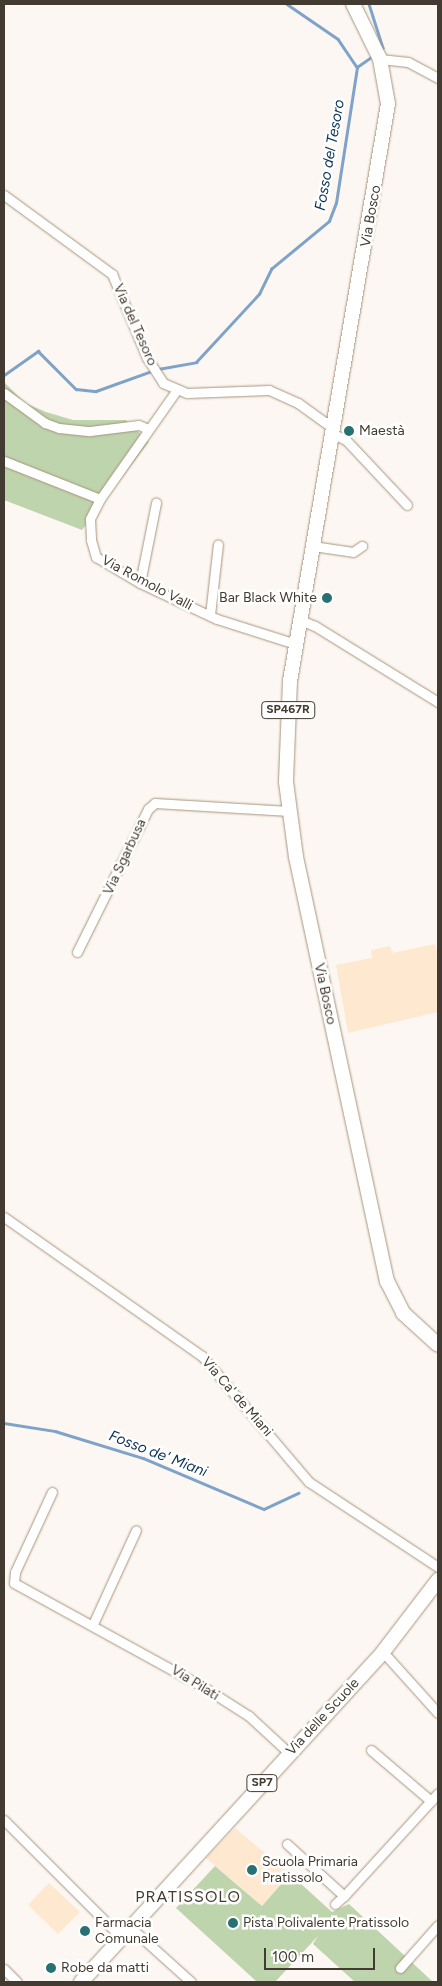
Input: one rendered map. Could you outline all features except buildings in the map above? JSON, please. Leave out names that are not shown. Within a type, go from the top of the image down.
[{"type":"main road","name":"Via Bosco","points":[[353,4],[377,53],[388,104],[384,141],[296,644],[286,741],[289,812],[320,972],[388,1281],[403,1313],[438,1345]]},
{"type":"main road","name":"Via delle Scuole","points":[[80,1982],[383,1652],[438,1580]]},
{"type":"street","points":[[377,53],[408,62],[438,78]]},
{"type":"street","name":"Via del Tesoro","points":[[4,195],[112,274],[146,358],[163,383],[176,391]]},
{"type":"street","points":[[176,391],[187,393],[269,390],[298,403],[346,440],[407,504]]},
{"type":"street","name":"Via Romolo Valli","points":[[176,391],[100,499],[90,519],[91,540],[96,557],[140,583],[210,615],[296,644]]},
{"type":"street","points":[[4,393],[45,423],[59,428],[90,431],[139,425],[148,429]]},
{"type":"street","points":[[4,461],[100,499]]},
{"type":"street","points":[[140,583],[156,503]]},
{"type":"street","points":[[210,615],[218,544]]},
{"type":"street","points":[[314,546],[352,552],[362,546]]},
{"type":"street","points":[[300,620],[315,626],[438,702]]},
{"type":"street","name":"Via Sgarbusa","points":[[77,952],[148,809],[155,802],[289,812]]},
{"type":"street","name":"Via Ca' de Miani","points":[[4,1217],[202,1356],[309,1482],[438,1567]]},
{"type":"street","name":"Via Pilati","points":[[52,1492],[15,1572],[14,1583],[93,1624],[249,1716],[289,1753]]},
{"type":"street","points":[[93,1624],[136,1530]]},
{"type":"street","points":[[383,1652],[438,1713]]},
{"type":"street","points":[[371,1750],[431,1801]]},
{"type":"street","points":[[335,1904],[438,1793]]},
{"type":"street","points":[[4,1820],[125,1932],[191,1982]]},
{"type":"street","points":[[287,1844],[344,1896]]},
{"type":"street","points":[[400,1968],[438,1925]]},
{"type":"street","points":[[4,1969],[17,1982]]},
{"type":"shaded area","points":[[435,944],[438,956],[438,1012],[348,1033],[336,965],[372,958],[371,950],[390,946],[392,953]]},
{"type":"shaded area","name":"Scuola Primaria Pratissolo","points":[[235,1828],[290,1874],[262,1906],[206,1858]]},
{"type":"shaded area","points":[[49,1883],[80,1912],[58,1934],[28,1905]]},
{"type":"green space","points":[[4,382],[25,403],[46,412],[73,420],[126,420],[149,442],[82,530],[4,500]]},
{"type":"green space","points":[[215,1866],[262,1906],[290,1874],[332,1912],[349,1904],[433,1982],[355,1982],[313,1944],[318,1936],[275,1982],[257,1982],[176,1908]]},
{"type":"waterway","points":[[287,4],[338,39],[357,67],[374,55]]},
{"type":"waterway","points":[[369,4],[383,48],[380,50]]},
{"type":"waterway","name":"Fosso del Tesoro","points":[[158,369],[196,362],[259,294],[271,269],[329,221],[336,203],[357,67]]},
{"type":"waterway","name":"Fosso del Tesoro","points":[[4,375],[38,351],[76,389],[96,391],[152,371]]},
{"type":"waterway","name":"Fosso de' Miani","points":[[4,1423],[55,1431],[143,1458],[264,1509],[299,1493]]},
{"type":"place","name":"Maestà","points":[[349,431]]},
{"type":"place","name":"Bar Black White","points":[[327,598]]},
{"type":"place","name":"Scuola Primaria Pratissolo","points":[[252,1870]]},
{"type":"place","name":"Pista Polivalente Pratissolo","points":[[233,1923]]},
{"type":"place","name":"Farmacia Comunale","points":[[85,1931]]},
{"type":"place","name":"Robe da matti","points":[[51,1968]]},
{"type":"district","name":"PRATISSOLO","points":[[188,1897]]}]
